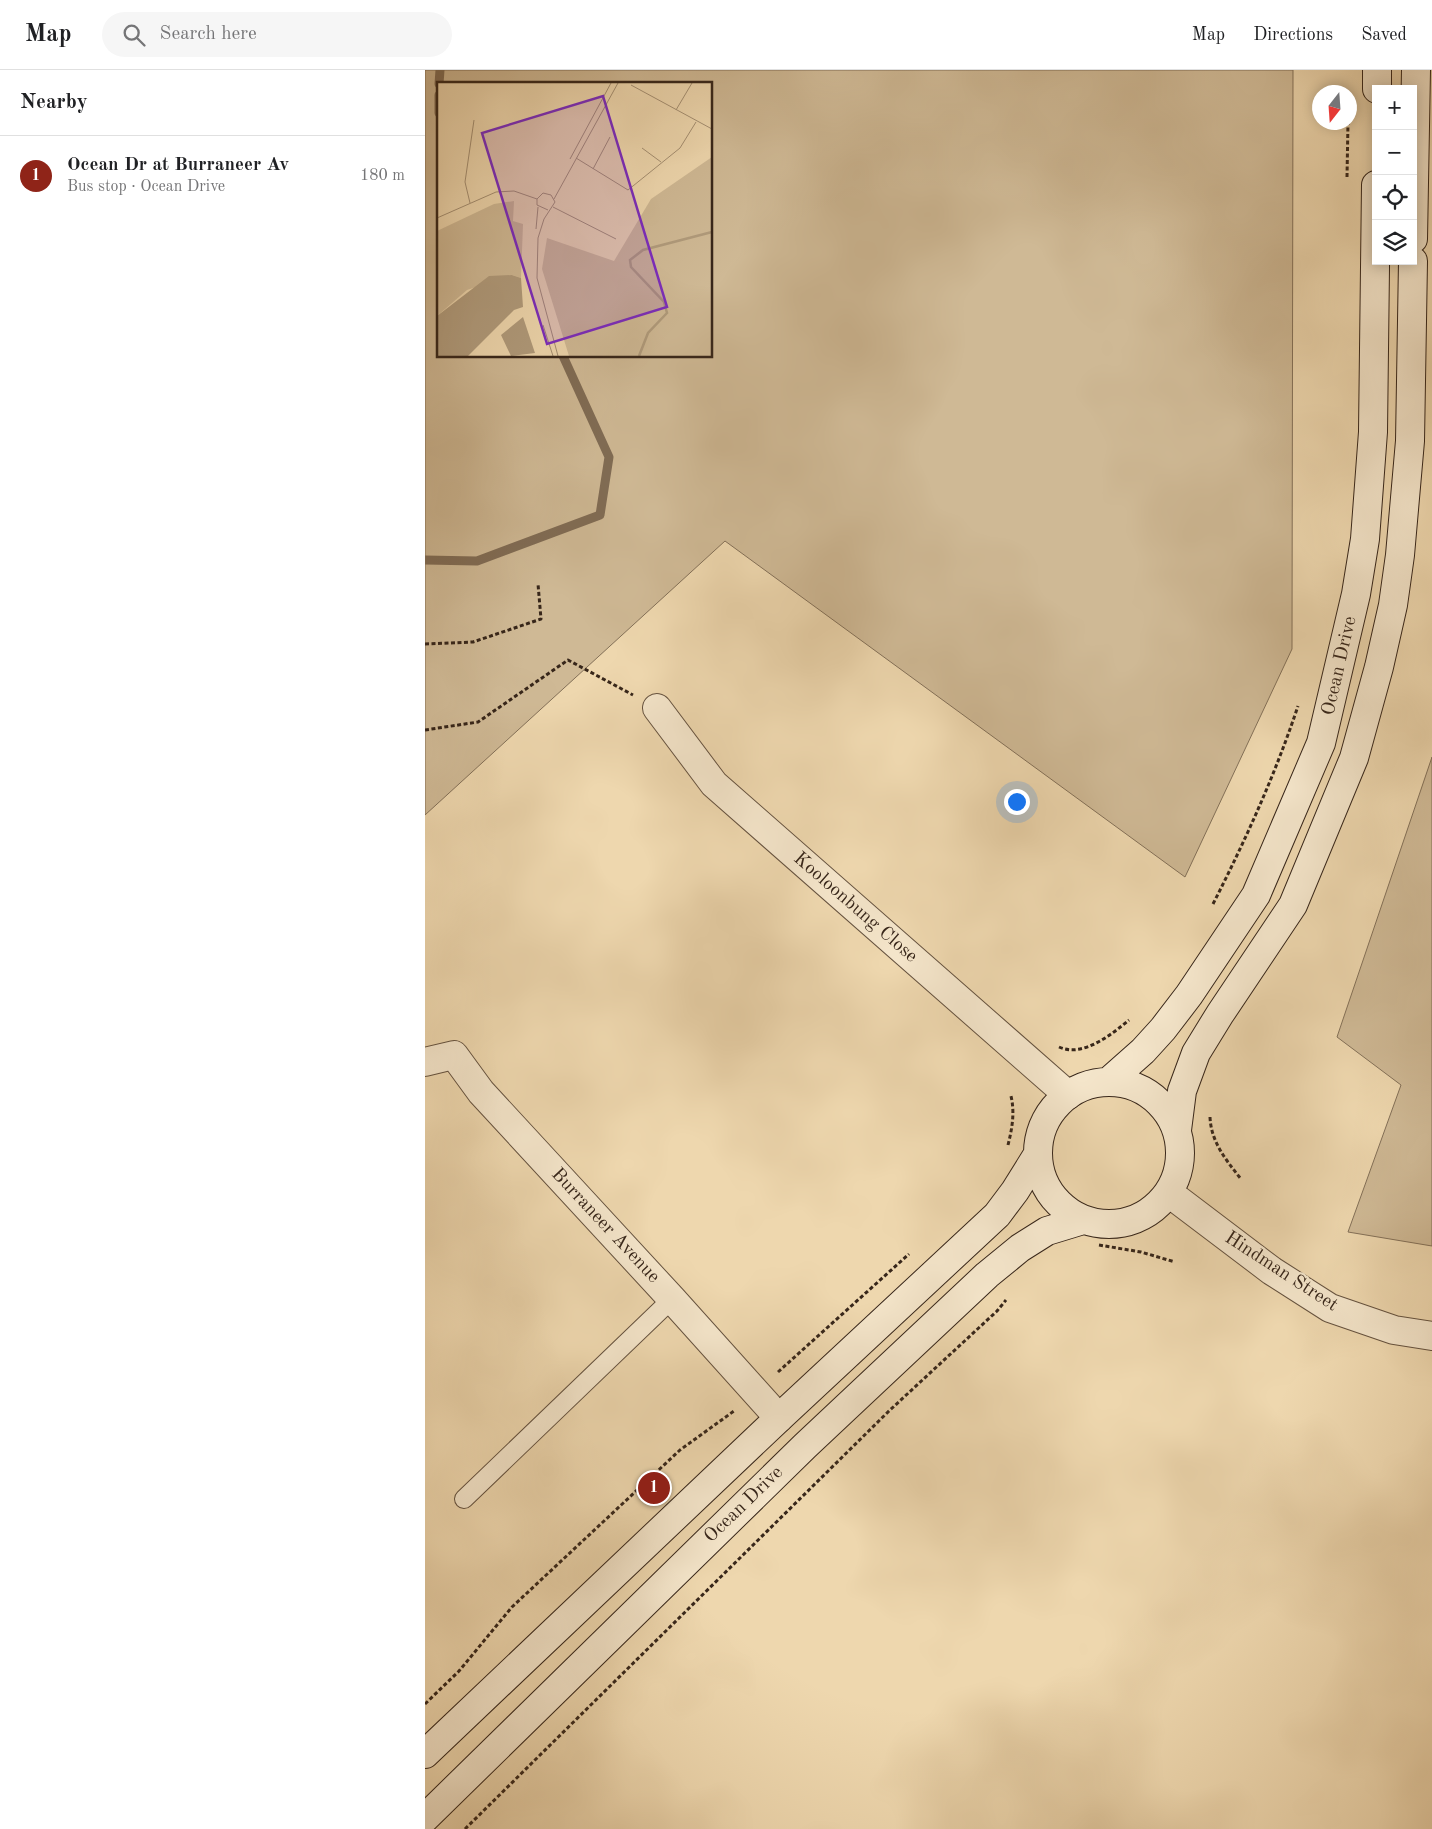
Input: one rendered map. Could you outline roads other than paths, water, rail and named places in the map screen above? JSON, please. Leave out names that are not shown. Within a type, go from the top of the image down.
[{"type":"main road","points":[[1377,70],[1377,85]]},
{"type":"main road","points":[[1413,220],[1416,70]]},
{"type":"main road","name":"Ocean Drive","points":[[1108,1082],[1143,1051],[1163,1029],[1189,995],[1256,895],[1321,743],[1356,594],[1365,539],[1373,432],[1376,220]]},
{"type":"main road","name":"Ocean Drive","points":[[1177,1130],[1182,1091],[1197,1053],[1220,1014],[1293,904],[1354,758],[1374,686],[1393,605],[1400,555],[1410,441],[1413,265]]},
{"type":"main road","name":"Kooloonbung Close","points":[[657,708],[714,784],[1067,1095]]},
{"type":"main road","name":"Burraneer Avenue","points":[[425,1062],[453,1055],[481,1092],[779,1418]]},
{"type":"main road","points":[[1108,1082],[1130,1085],[1150,1095],[1166,1110],[1177,1130],[1181,1146],[1180,1163],[1177,1178],[1169,1193],[1152,1211],[1131,1222],[1107,1225],[1083,1220],[1065,1209],[1051,1194],[1041,1175],[1038,1154],[1041,1132],[1051,1112],[1067,1095],[1080,1088],[1094,1084],[1108,1082]]},
{"type":"main road","name":"Ocean Drive","points":[[425,1754],[779,1418],[997,1215],[1015,1191],[1038,1154]]},
{"type":"main road","name":"Hindman Street","points":[[1169,1193],[1272,1271],[1330,1308],[1394,1330],[1432,1336]]},
{"type":"main road","name":"Ocean Drive","points":[[425,1818],[805,1446],[987,1275],[1021,1248],[1047,1231],[1083,1220]]},
{"type":"lane","points":[[464,1499],[672,1299]]},
{"type":"waterway","points":[[439,82],[440,70]]},
{"type":"waterway","points":[[425,560],[477,561],[600,515],[609,457],[564,358]]},
{"type":"place","name":"Ocean Dr at Burraneer Av","points":[[654,1488]]}]
